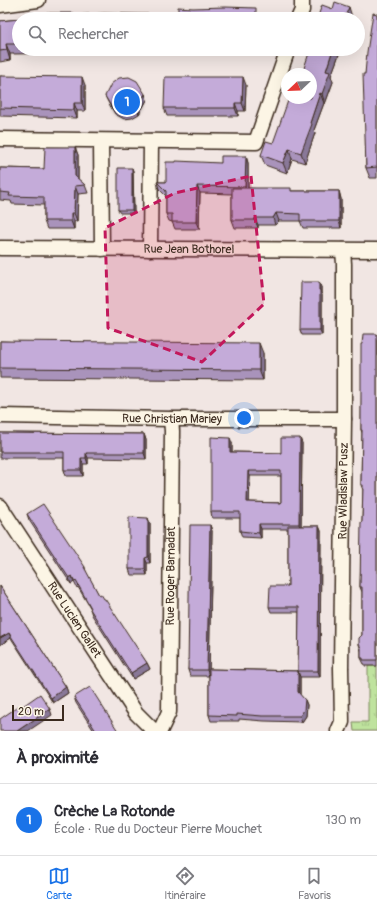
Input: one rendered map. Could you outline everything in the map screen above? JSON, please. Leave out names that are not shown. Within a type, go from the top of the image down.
[{"type":"street","points":[[0,5],[38,0]]},
{"type":"street","points":[[301,12],[302,0]]},
{"type":"street","points":[[0,140],[256,142],[286,56]]},
{"type":"street","points":[[101,141],[102,249]]},
{"type":"street","points":[[150,249],[151,141]]},
{"type":"street","name":"Rue Jean Bothorel","points":[[0,248],[377,250]]},
{"type":"street","name":"Rue Wladislaw Pusz","points":[[338,731],[342,722],[341,668],[344,419],[343,250]]},
{"type":"street","name":"Rue Christian Mariey","points":[[0,416],[171,419],[344,419]]},
{"type":"street","name":"Rue Roger Barnadat","points":[[160,731],[169,712],[171,419]]},
{"type":"street","name":"Rue Lucien Gallet","points":[[0,506],[136,713],[154,731]]},
{"type":"highlighted area","points":[[251,176],[264,304],[202,362],[108,328],[105,228],[175,193]]},
{"type":"green space","points":[[368,666],[377,666],[377,731],[354,731],[353,722],[368,722]]},
{"type":"building","points":[[335,2],[349,7],[347,12],[320,12],[322,5],[333,9]]},
{"type":"building","points":[[178,7],[256,8],[256,12],[178,12]]},
{"type":"building","points":[[373,13],[377,14],[377,167],[366,168],[363,74],[365,74]]},
{"type":"building","points":[[12,20],[12,44],[6,44],[7,50],[0,51],[0,21]]},
{"type":"building","points":[[308,56],[331,56],[326,71],[330,72],[322,94],[320,93],[317,102],[317,68],[304,68]]},
{"type":"building","points":[[0,76],[82,77],[82,103],[74,103],[74,110],[0,108]]},
{"type":"building","points":[[129,77],[137,81],[145,94],[137,108],[130,112],[122,113],[112,108],[105,96],[111,84],[119,78]]},
{"type":"building","points":[[165,77],[243,77],[242,103],[235,103],[235,108],[164,108]]},
{"type":"building","points":[[287,104],[316,104],[310,123],[312,124],[301,153],[289,149],[283,163],[261,155],[266,141],[273,143]]},
{"type":"building","points":[[45,147],[75,147],[75,176],[85,185],[75,186],[74,213],[71,213],[71,221],[44,221],[44,197],[9,196],[10,193],[0,192],[0,168],[44,169]]},
{"type":"building","points":[[221,156],[246,156],[245,187],[197,186],[196,222],[172,222],[172,214],[166,214],[166,191],[157,182],[166,182],[166,162],[221,163]]},
{"type":"building","points":[[118,168],[132,168],[132,210],[118,210]]},
{"type":"building","points":[[232,188],[291,188],[291,191],[339,191],[339,221],[300,221],[300,214],[276,213],[273,218],[232,220]]},
{"type":"building","points":[[301,282],[319,282],[320,330],[300,330]]},
{"type":"building","points":[[363,334],[377,334],[377,660],[363,660],[363,658],[361,658],[361,648],[359,644],[359,638],[362,635],[362,587],[360,587],[363,485],[361,485],[361,344]]},
{"type":"building","points":[[0,341],[259,343],[259,370],[0,368]]},
{"type":"building","points":[[0,433],[144,434],[144,453],[86,453],[86,458],[81,458],[81,470],[64,470],[64,452],[0,452]]},
{"type":"building","points":[[211,437],[230,438],[230,452],[281,453],[281,438],[300,438],[299,524],[259,524],[259,533],[240,531],[240,512],[211,512]],"holes":[[[248,471],[281,471],[281,503],[247,502]]]},
{"type":"building","points":[[43,504],[85,567],[99,595],[101,594],[105,599],[147,663],[131,673],[90,609],[91,608],[76,581],[75,582],[72,576],[69,578],[27,514]]},
{"type":"building","points":[[129,517],[148,518],[148,557],[145,558],[145,569],[129,569]]},
{"type":"building","points":[[190,525],[210,525],[207,670],[188,670]]},
{"type":"building","points":[[288,526],[319,526],[318,671],[298,671],[299,607],[269,607],[270,586],[288,586]]},
{"type":"building","points":[[0,586],[66,687],[51,698],[9,633],[0,638]]},
{"type":"building","points":[[209,669],[298,671],[298,692],[305,700],[304,710],[300,716],[262,716],[237,714],[237,716],[209,715]]},
{"type":"building","points":[[90,687],[118,731],[96,731],[74,697]]},
{"type":"building","points":[[40,694],[50,709],[17,731],[0,731],[0,719],[19,706],[20,708]]},
{"type":"place","name":"Crèche La Rotonde","points":[[127,102]]}]
